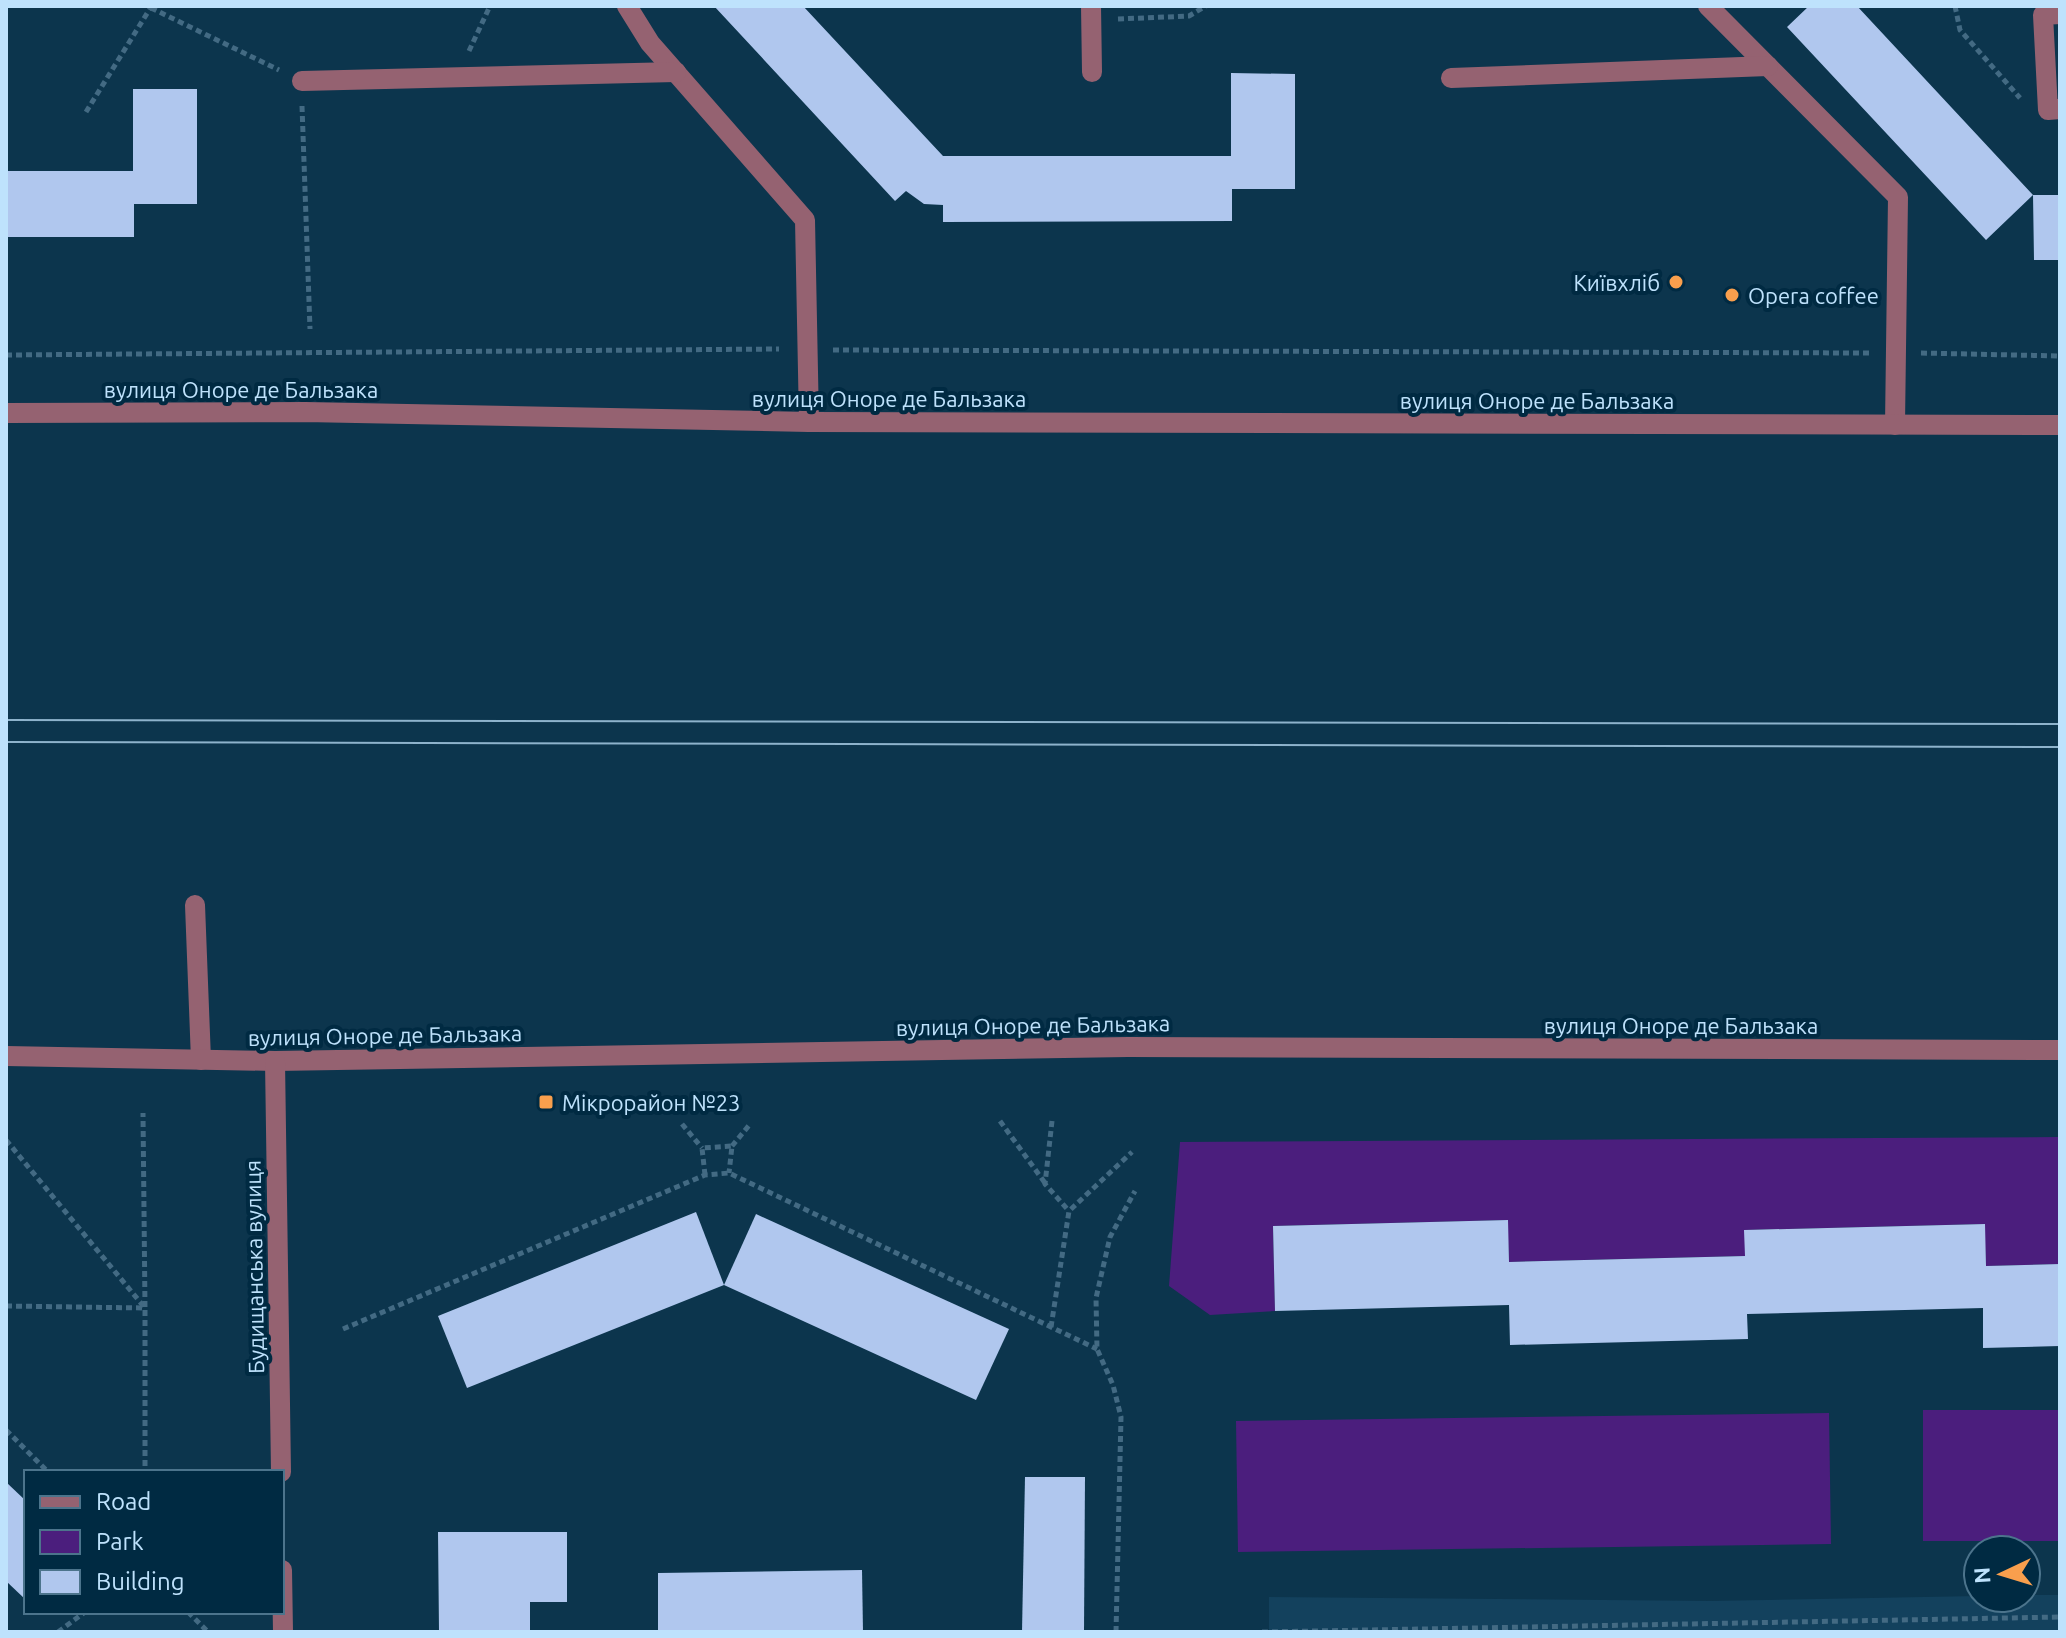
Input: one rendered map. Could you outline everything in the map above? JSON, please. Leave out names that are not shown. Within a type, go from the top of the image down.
[{"type":"street","points":[[627,6],[650,43],[805,220],[809,422]]},
{"type":"street","points":[[1708,6],[1898,197],[1895,425]]},
{"type":"street","points":[[1091,13],[1092,72]]},
{"type":"street","points":[[2054,109],[2043,15],[2060,14]]},
{"type":"street","points":[[1451,78],[1768,66]]},
{"type":"street","points":[[302,81],[676,72]]},
{"type":"street","name":"вулиця Оноре де Бальзака","points":[[6,413],[305,412],[809,422],[2060,425]]},
{"type":"street","points":[[195,905],[201,1060]]},
{"type":"street","name":"вулиця Оноре де Бальзака","points":[[6,1056],[275,1061],[1128,1047],[2060,1050]]},
{"type":"street","name":"Будищанська вулиця","points":[[275,1061],[281,1470]]},
{"type":"path","points":[[457,77],[490,6]]},
{"type":"path","points":[[1091,13],[1189,16],[1206,6]]},
{"type":"path","points":[[1955,6],[1960,30],[2030,110],[2054,109]]},
{"type":"path","points":[[86,112],[151,7],[302,81],[310,329]]},
{"type":"path","points":[[6,355],[809,350],[2060,356]]},
{"type":"path","points":[[143,1113],[145,1470]]},
{"type":"path","points":[[1000,1121],[1045,1184],[1069,1211]]},
{"type":"path","points":[[1045,1184],[1052,1121]]},
{"type":"path","points":[[729,1173],[732,1146],[751,1123]]},
{"type":"path","points":[[682,1124],[702,1148],[705,1175]]},
{"type":"path","points":[[6,1140],[145,1308]]},
{"type":"path","points":[[702,1148],[732,1146]]},
{"type":"path","points":[[1051,1327],[1069,1211],[1132,1152]]},
{"type":"path","points":[[343,1329],[705,1175],[729,1173],[1097,1349]]},
{"type":"path","points":[[1116,1632],[1121,1417],[1113,1385],[1097,1349],[1096,1298],[1110,1237],[1135,1191]]},
{"type":"path","points":[[6,1306],[145,1308]]},
{"type":"path","points":[[6,1430],[46,1470]]},
{"type":"path","points":[[58,1632],[82,1614]]},
{"type":"path","points":[[190,1614],[208,1632]]},
{"type":"path","points":[[1262,1632],[2060,1617]]},
{"type":"shaded area","points":[[2042,1595],[2060,1595],[2060,1632],[1269,1632],[1269,1597],[1711,1601],[1962,1596],[1962,1614],[2042,1614]]},
{"type":"green space","points":[[2060,1137],[2060,1264],[1986,1266],[1984,1224],[1745,1230],[1745,1256],[1509,1262],[1507,1220],[1273,1226],[1275,1311],[1210,1315],[1169,1286],[1180,1142]]},
{"type":"green space","points":[[1923,1410],[2060,1410],[2060,1541],[2042,1541],[2042,1534],[1962,1534],[1962,1541],[1923,1541]]},
{"type":"green space","points":[[1829,1413],[1831,1544],[1238,1552],[1236,1421]]},
{"type":"building","points":[[714,6],[803,6],[943,156],[1231,156],[1231,73],[1295,74],[1295,189],[1232,189],[1232,221],[943,222],[943,205],[924,204],[906,191],[895,201]]},
{"type":"building","points":[[1809,6],[1857,6],[2033,195],[1986,240],[1787,27]]},
{"type":"building","points":[[133,89],[197,89],[197,204],[134,204],[134,237],[6,237],[6,171],[133,171]]},
{"type":"building","points":[[2033,195],[2060,195],[2060,260],[2034,260]]},
{"type":"building","points":[[696,1212],[724,1285],[467,1388],[438,1316]]},
{"type":"building","points":[[756,1214],[1009,1329],[976,1400],[724,1285]]},
{"type":"building","points":[[1508,1220],[1509,1262],[1745,1256],[1744,1230],[1985,1224],[1986,1266],[2060,1264],[2060,1346],[1983,1348],[1983,1308],[1747,1314],[1748,1339],[1510,1345],[1509,1305],[1275,1311],[1273,1226]]},
{"type":"building","points":[[1025,1477],[1085,1477],[1084,1632],[1022,1632]]},
{"type":"building","points":[[6,1482],[24,1499],[24,1598],[6,1581]]},
{"type":"building","points":[[438,1532],[567,1532],[567,1602],[530,1602],[530,1632],[439,1632]]},
{"type":"building","points":[[862,1570],[863,1632],[658,1632],[658,1573]]},
{"type":"tram line","points":[[6,720],[2060,724]]},
{"type":"tram line","points":[[6,742],[2060,747]]},
{"type":"place","name":"Київхліб","points":[[1676,282]]},
{"type":"place","name":"Opera coffee","points":[[1732,295]]},
{"type":"place","name":"Мікрорайон №23","points":[[546,1102]]}]
